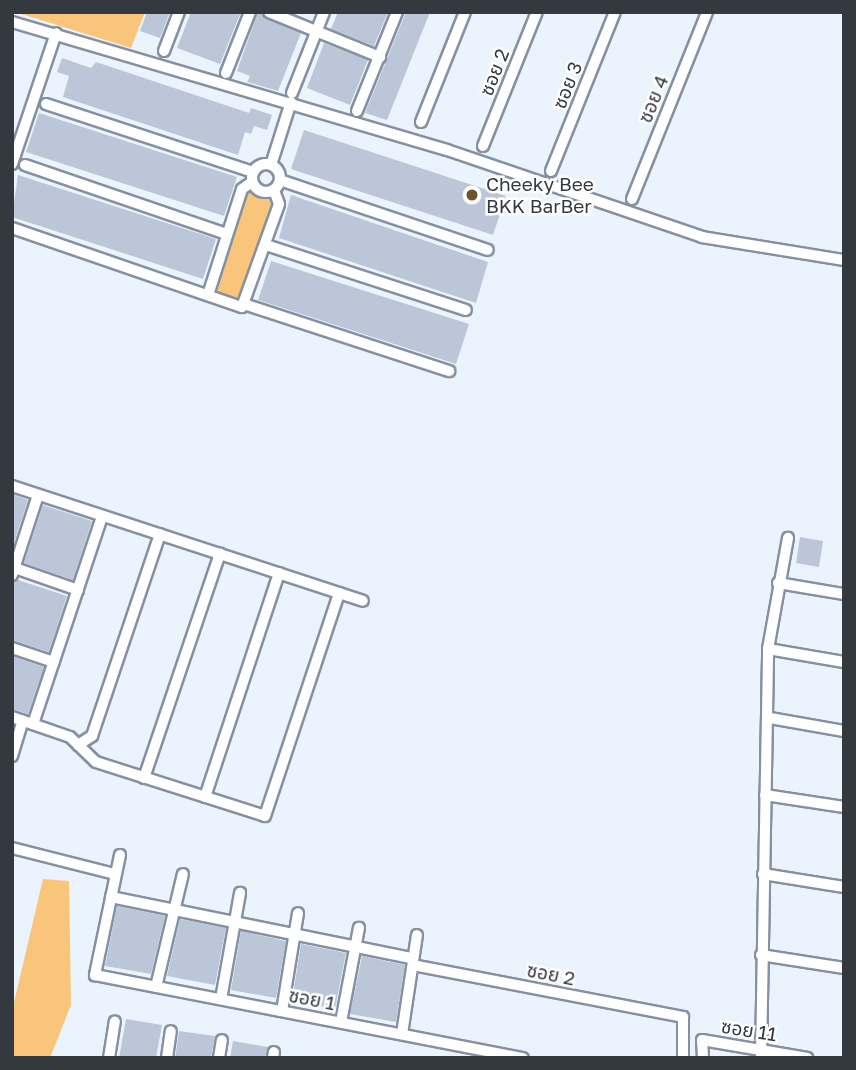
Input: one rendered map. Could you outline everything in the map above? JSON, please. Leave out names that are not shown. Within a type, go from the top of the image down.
[{"type":"street","points":[[164,51],[179,12]]},
{"type":"street","points":[[226,73],[250,12]]},
{"type":"street","points":[[269,12],[380,57]]},
{"type":"street","points":[[244,304],[279,204],[271,165],[291,98],[324,12]]},
{"type":"street","points":[[358,111],[397,12]]},
{"type":"street","points":[[421,122],[465,12]]},
{"type":"street","name":"ซอย 2","points":[[483,146],[537,12]]},
{"type":"street","name":"ซอย 3","points":[[551,171],[615,12]]},
{"type":"street","name":"ซอย 4","points":[[632,199],[707,12]]},
{"type":"street","points":[[12,22],[291,98],[702,237],[844,260]]},
{"type":"street","points":[[12,164],[56,33]]},
{"type":"street","points":[[47,104],[252,177],[261,192],[277,185],[488,250]]},
{"type":"street","points":[[25,165],[227,234]]},
{"type":"street","points":[[208,295],[242,189],[252,177],[271,165]]},
{"type":"street","points":[[12,228],[208,295],[233,307],[244,304],[449,371]]},
{"type":"street","points":[[266,245],[466,310]]},
{"type":"street","points":[[12,486],[363,601]]},
{"type":"street","points":[[38,495],[13,570],[78,590]]},
{"type":"street","points":[[12,756],[23,721],[54,662],[103,516]]},
{"type":"street","points":[[78,745],[92,736],[160,534]]},
{"type":"street","points":[[761,1054],[765,794],[770,718],[768,649],[788,538]]},
{"type":"street","points":[[144,778],[220,554]]},
{"type":"street","points":[[205,797],[279,573]]},
{"type":"street","points":[[778,583],[844,594]]},
{"type":"street","points":[[23,721],[56,730],[96,762],[265,816],[339,593]]},
{"type":"street","points":[[12,648],[54,662]]},
{"type":"street","points":[[768,649],[844,662]]},
{"type":"street","points":[[770,718],[844,731]]},
{"type":"street","points":[[765,794],[844,807]]},
{"type":"street","points":[[12,848],[116,874]]},
{"type":"street","points":[[111,897],[120,855]]},
{"type":"street","points":[[156,986],[183,874]]},
{"type":"street","points":[[763,874],[844,887]]},
{"type":"street","points":[[220,999],[240,892]]},
{"type":"street","name":"ซอย 2","points":[[111,897],[355,946],[412,961],[683,1017],[683,1058]]},
{"type":"street","name":"ซอย 1","points":[[111,897],[95,975],[523,1058]]},
{"type":"street","points":[[282,1011],[298,913]]},
{"type":"street","points":[[341,1022],[359,928]]},
{"type":"street","points":[[402,1034],[416,935]]},
{"type":"street","points":[[761,955],[844,968]]},
{"type":"street","points":[[109,1058],[115,1021]]},
{"type":"street","points":[[167,1058],[171,1031]]},
{"type":"street","points":[[219,1058],[222,1040]]},
{"type":"street","name":"ซอย 11","points":[[703,1058],[702,1040],[761,1054],[807,1058]]},
{"type":"shaded area","points":[[15,12],[145,12],[131,48]]},
{"type":"shaded area","points":[[248,192],[274,201],[241,299],[215,291]]},
{"type":"shaded area","points":[[43,879],[69,881],[71,1005],[50,1058],[12,1058],[12,1011]]},
{"type":"building","points":[[147,12],[170,12],[160,38],[140,31]]},
{"type":"building","points":[[191,12],[241,12],[220,64],[177,48]]},
{"type":"building","points":[[258,12],[301,33],[278,91],[247,82],[250,76],[237,71]]},
{"type":"building","points":[[338,12],[388,12],[374,46],[331,29]]},
{"type":"building","points":[[406,12],[430,12],[387,120],[365,113]]},
{"type":"building","points":[[324,43],[368,60],[350,105],[307,88]]},
{"type":"building","points":[[62,58],[91,68],[96,62],[249,113],[251,108],[272,115],[267,130],[254,126],[251,134],[245,132],[238,155],[63,97],[69,76],[57,72]]},
{"type":"building","points":[[39,113],[237,177],[224,216],[26,152]]},
{"type":"building","points":[[304,130],[506,196],[493,235],[291,169]]},
{"type":"building","points":[[18,175],[216,239],[203,279],[12,217]]},
{"type":"building","points":[[291,195],[488,262],[476,303],[279,238]]},
{"type":"building","points":[[271,261],[469,324],[456,364],[258,300]]},
{"type":"building","points":[[12,494],[28,500],[12,549]]},
{"type":"building","points":[[43,505],[92,521],[73,580],[24,563]]},
{"type":"building","points":[[800,537],[823,541],[819,567],[796,563]]},
{"type":"building","points":[[18,580],[67,596],[49,652],[12,640],[12,583]]},
{"type":"building","points":[[12,656],[44,667],[28,714],[12,709]]},
{"type":"building","points":[[117,906],[165,916],[151,974],[105,966]]},
{"type":"building","points":[[180,919],[226,928],[215,985],[167,976]]},
{"type":"building","points":[[241,931],[286,941],[276,998],[231,990]]},
{"type":"building","points":[[301,944],[346,953],[335,1009],[292,1001]]},
{"type":"building","points":[[362,956],[405,965],[396,1022],[350,1014]]},
{"type":"building","points":[[126,1019],[162,1025],[156,1058],[119,1058]]},
{"type":"building","points":[[179,1031],[215,1036],[211,1058],[175,1058]]},
{"type":"building","points":[[233,1041],[268,1047],[265,1058],[230,1058]]},
{"type":"place","name":"Cheeky Bee BKK BarBer","points":[[472,195]]}]
